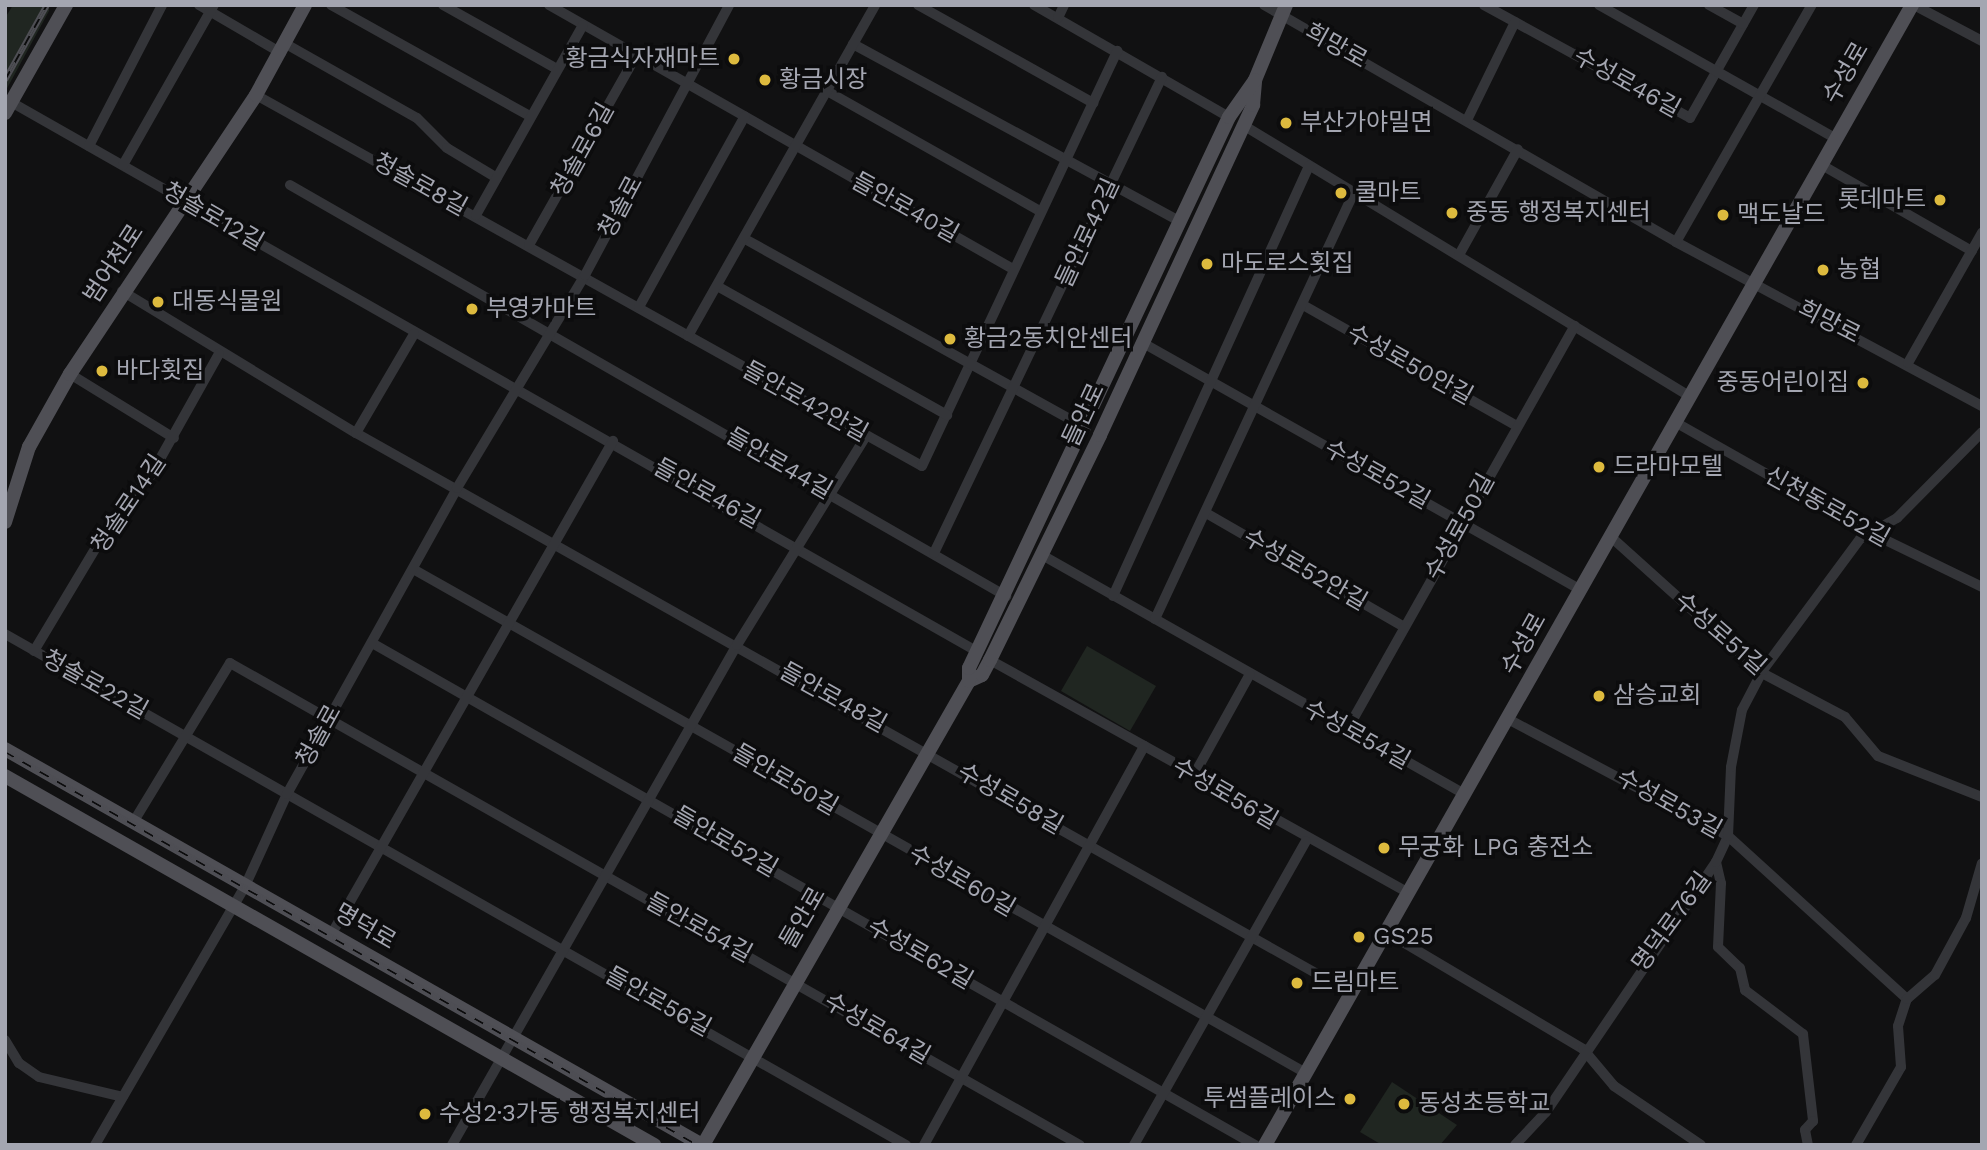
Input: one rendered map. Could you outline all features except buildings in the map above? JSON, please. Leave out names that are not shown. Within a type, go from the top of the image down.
[{"type":"main road","points":[[52,30],[54,5]]},
{"type":"main road","points":[[8,108],[66,5]]},
{"type":"main road","name":"범어천로","points":[[5,522],[10,489],[29,447],[70,374],[183,199],[256,95],[284,49],[305,5]]},
{"type":"main road","name":"수성로","points":[[1265,1145],[1611,537],[1752,282],[1913,5]]},
{"type":"main road","name":"들안로","points":[[984,656],[1042,555],[1143,343],[1243,125],[1255,80],[1284,10]]},
{"type":"main road","name":"들안로","points":[[703,1145],[793,981],[969,681],[982,676],[984,656],[1006,596],[1229,117],[1255,80]]},
{"type":"main road","name":"명덕로","points":[[5,749],[703,1145]]},
{"type":"main road","name":"명덕로","points":[[5,776],[232,908],[654,1145]]},
{"type":"street","points":[[89,146],[162,5]]},
{"type":"street","points":[[199,5],[212,8],[284,49],[418,118],[447,148],[496,178]]},
{"type":"street","points":[[331,5],[530,116]]},
{"type":"street","points":[[443,5],[557,69]]},
{"type":"street","points":[[550,5],[687,81],[796,147]]},
{"type":"street","name":"청솔로","points":[[95,1145],[246,884],[287,794],[457,488],[519,390],[585,275],[729,5]]},
{"type":"street","points":[[688,336],[875,5]]},
{"type":"street","points":[[918,5],[1093,103]]},
{"type":"street","points":[[1034,5],[1229,117]]},
{"type":"street","points":[[1058,18],[1064,5]]},
{"type":"street","name":"희망로","points":[[1264,5],[1284,10],[1675,242],[1908,363],[1982,406]]},
{"type":"street","points":[[1467,120],[1515,22],[1483,5]]},
{"type":"street","points":[[1599,5],[1835,138]]},
{"type":"street","points":[[1709,5],[1744,24]]},
{"type":"street","points":[[1717,71],[1754,5]]},
{"type":"street","points":[[1675,242],[1762,97],[1812,5]]},
{"type":"street","points":[[1913,5],[1982,41]]},
{"type":"street","points":[[123,165],[212,8]]},
{"type":"street","name":"수성로46길","points":[[1515,22],[1690,118],[1717,71]]},
{"type":"street","points":[[476,215],[583,24]]},
{"type":"street","points":[[853,44],[1181,222]]},
{"type":"street","points":[[972,365],[1013,269],[1117,51]]},
{"type":"street","name":"청솔로6길","points":[[529,245],[637,54]]},
{"type":"street","name":"들안로42길","points":[[934,553],[1015,389],[1162,77]]},
{"type":"street","points":[[827,92],[1040,211]]},
{"type":"street","name":"청솔로8길","points":[[256,95],[585,275]]},
{"type":"street","name":"청솔로12길","points":[[8,108],[89,146],[414,334],[519,390]]},
{"type":"street","points":[[639,307],[744,116]]},
{"type":"street","points":[[1243,125],[1689,396]]},
{"type":"street","name":"들안로40길","points":[[796,147],[1013,269]]},
{"type":"street","points":[[1459,255],[1518,149]]},
{"type":"street","points":[[1820,164],[1972,251]]},
{"type":"street","points":[[1113,596],[1309,165]]},
{"type":"street","points":[[290,184],[553,332]]},
{"type":"street","points":[[1155,619],[1354,192]]},
{"type":"street","points":[[1908,363],[1982,233]]},
{"type":"street","points":[[745,239],[1086,428]]},
{"type":"street","name":"들안로42안길","points":[[585,275],[688,336],[922,466],[972,365]]},
{"type":"street","points":[[717,286],[947,415]]},
{"type":"street","points":[[122,291],[219,354],[457,488]]},
{"type":"street","name":"수성로50안길","points":[[1303,305],[1517,426]]},
{"type":"street","name":"수성로50길","points":[[1347,730],[1575,326]]},
{"type":"street","name":"들안로44길","points":[[553,332],[1006,596]]},
{"type":"street","points":[[356,433],[414,334]]},
{"type":"street","name":"수성로52길","points":[[1143,343],[1209,383],[1580,590]]},
{"type":"street","name":"청솔로14길","points":[[34,651],[113,519],[174,438],[219,354]]},
{"type":"street","points":[[70,374],[174,438]]},
{"type":"street","name":"들안로46길","points":[[519,390],[801,547],[984,656]]},
{"type":"street","name":"신천동로52길","points":[[1675,422],[1871,533],[1982,587]]},
{"type":"street","name":"명덕로76길","points":[[1515,1145],[1546,1112],[1583,1049],[1716,862],[1728,836],[1731,767],[1742,710],[1762,673],[1871,533],[1897,518],[1982,432]]},
{"type":"street","points":[[649,799],[737,645],[801,547],[866,436]]},
{"type":"street","points":[[331,935],[613,441]]},
{"type":"street","name":"들안로48길","points":[[457,488],[928,752]]},
{"type":"street","name":"수성로52안길","points":[[1206,513],[1404,628]]},
{"type":"street","name":"수성로51길","points":[[1611,537],[1762,673],[1845,717],[1878,756],[1982,797]]},
{"type":"street","name":"수성로54길","points":[[1042,555],[1464,794]]},
{"type":"street","name":"들안로50길","points":[[413,569],[879,833]]},
{"type":"street","name":"청솔로22길","points":[[5,634],[287,794]]},
{"type":"street","name":"들안로52길","points":[[372,643],[837,905]]},
{"type":"street","name":"수성로56길","points":[[984,656],[1306,841],[1408,893]]},
{"type":"street","name":"들안로54길","points":[[184,735],[230,663],[793,981]]},
{"type":"street","points":[[1194,775],[1250,674]]},
{"type":"street","name":"수성로53길","points":[[1508,719],[1728,836],[1907,999]]},
{"type":"street","points":[[134,821],[184,735]]},
{"type":"street","name":"수성로56길","points":[[1093,846],[1144,746]]},
{"type":"street","name":"수성로58길","points":[[928,752],[1351,993]]},
{"type":"street","name":"들안로56길","points":[[287,794],[752,1055],[906,1145]]},
{"type":"street","name":"들안로52길","points":[[606,876],[649,799]]},
{"type":"street","name":"수성로60길","points":[[879,833],[1306,1073]]},
{"type":"street","name":"수성로56길","points":[[1252,937],[1306,841]]},
{"type":"street","points":[[923,1145],[1093,846]]},
{"type":"street","points":[[1716,862],[1721,883],[1718,947],[1740,968],[1752,997],[1803,1034],[1813,1121],[1805,1130],[1808,1145]]},
{"type":"street","points":[[1856,1145],[1901,1067],[1898,1026],[1907,999],[1936,975],[1966,918],[1982,863]]},
{"type":"street","points":[[452,1145],[606,876]]},
{"type":"street","name":"수성로62길","points":[[837,905],[1255,1145]]},
{"type":"street","points":[[1386,932],[1583,1049],[1614,1086],[1701,1145]]},
{"type":"street","points":[[1134,1145],[1252,937]]},
{"type":"street","name":"수성로64길","points":[[793,981],[1080,1145]]},
{"type":"street","points":[[5,1040],[19,1063],[39,1077],[122,1097]]},
{"type":"shaded area","points":[[13,5],[49,5],[49,11],[5,92],[5,18]]},
{"type":"shaded area","points":[[1087,646],[1156,686],[1130,731],[1061,691]]},
{"type":"shaded area","points":[[1392,1082],[1457,1125],[1440,1145],[1382,1145],[1360,1132]]},
{"type":"railway","points":[[5,80],[47,5]]},
{"type":"railway","points":[[5,752],[697,1145]]},
{"type":"place","name":"황금식자재마트","points":[[734,59]]},
{"type":"place","name":"황금시장","points":[[765,80]]},
{"type":"place","name":"부산가야밀면","points":[[1286,123]]},
{"type":"place","name":"쿨마트","points":[[1341,193]]},
{"type":"place","name":"롯데마트","points":[[1940,200]]},
{"type":"place","name":"중동 행정복지센터","points":[[1452,213]]},
{"type":"place","name":"맥도날드","points":[[1723,215]]},
{"type":"place","name":"마도로스횟집","points":[[1207,264]]},
{"type":"place","name":"농협","points":[[1823,270]]},
{"type":"place","name":"대동식물원","points":[[158,302]]},
{"type":"place","name":"부영카마트","points":[[472,309]]},
{"type":"place","name":"황금2동치안센터","points":[[950,339]]},
{"type":"place","name":"바다횟집","points":[[102,371]]},
{"type":"place","name":"중동어린이집","points":[[1863,383]]},
{"type":"place","name":"드라마모텔","points":[[1599,467]]},
{"type":"place","name":"삼승교회","points":[[1599,696]]},
{"type":"place","name":"무궁화 LPG 충전소","points":[[1384,848]]},
{"type":"place","name":"GS25","points":[[1359,937]]},
{"type":"place","name":"드림마트","points":[[1297,983]]},
{"type":"place","name":"투썸플레이스","points":[[1350,1099]]},
{"type":"place","name":"동성초등학교","points":[[1404,1104]]},
{"type":"place","name":"수성2·3가동 행정복지센터","points":[[425,1114]]}]
